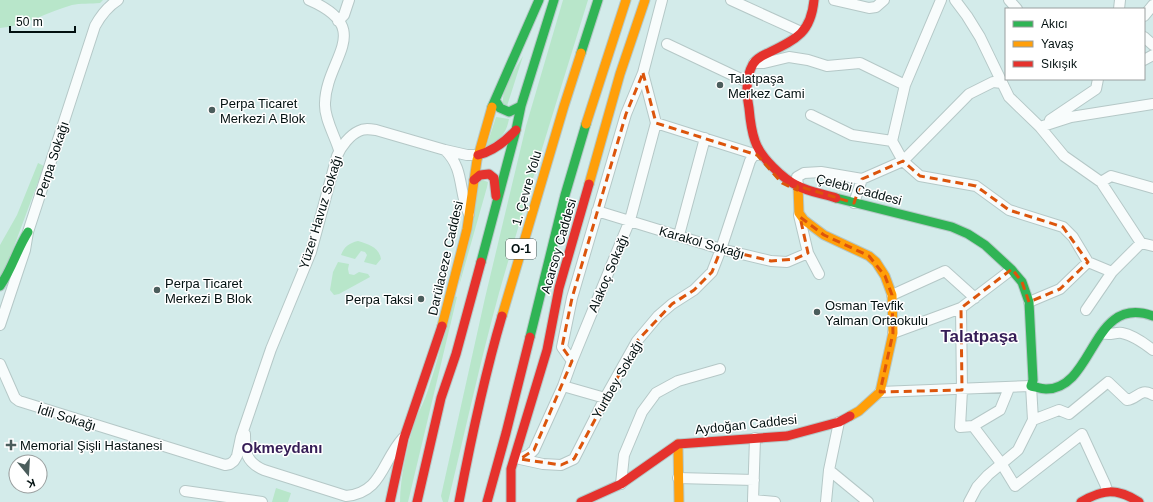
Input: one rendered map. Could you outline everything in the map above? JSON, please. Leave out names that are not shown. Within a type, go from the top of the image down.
[{"type":"main road","name":"Darülaceze Caddesi","points":[[390,502],[404,438],[439,337],[470,216],[478,155],[495,100],[530,24],[539,0]]},
{"type":"main road","points":[[419,500],[441,398],[456,354],[516,130],[521,106],[554,0]]},
{"type":"main road","name":"1. Çevre Yolu","points":[[459,502],[471,437],[491,355],[566,99],[598,0]]},
{"type":"main road","name":"O-1","points":[[488,502],[572,169],[626,0]]},
{"type":"main road","name":"Acarsoy Caddesi","points":[[516,502],[517,458],[546,350],[559,288],[620,74],[645,0]]},
{"type":"main road","name":"Acarsoy Caddesi","points":[[511,502],[510,475],[539,396],[562,300],[604,148],[651,0]]},
{"type":"main road","points":[[800,32],[809,16],[811,0]]},
{"type":"main road","points":[[800,32],[809,23],[813,12],[814,0]]},
{"type":"main road","name":"Çelebi Caddesi","points":[[800,32],[759,52],[741,90],[748,133],[752,147],[771,166],[798,188],[831,204],[929,229],[948,232],[985,253],[1022,282],[1029,302],[1034,380],[1031,386]]},
{"type":"main road","points":[[495,100],[499,107],[509,112],[521,106]]},
{"type":"main road","points":[[478,155],[496,148],[516,130]]},
{"type":"main road","points":[[474,180],[483,175],[489,174],[492,176],[496,182],[496,204]]},
{"type":"main road","points":[[798,188],[799,213],[804,220],[824,235],[869,256],[876,262],[885,276],[892,295],[893,333],[880,392]]},
{"type":"main road","name":"Çelebi Caddesi","points":[[798,188],[952,227],[968,234],[985,245],[1009,271],[1020,296],[1031,386]]},
{"type":"main road","points":[[0,286],[7,276],[21,243],[28,232]]},
{"type":"main road","points":[[1031,386],[1058,380],[1067,376],[1104,323],[1118,310],[1138,307],[1153,310]]},
{"type":"main road","points":[[1031,386],[1040,390],[1053,388],[1063,384],[1071,378],[1082,366],[1111,322],[1118,317],[1136,312],[1144,312],[1153,316]]},
{"type":"main road","name":"Aydoğan Caddesi","points":[[581,502],[621,484],[678,444],[787,436],[839,422],[859,411],[880,392]]},
{"type":"main road","points":[[678,444],[679,502]]},
{"type":"main road","points":[[394,481],[396,502]]},
{"type":"main road","points":[[1081,502],[1091,496],[1107,490],[1122,493],[1139,502]]},
{"type":"street","name":"Perpa Sokağı","points":[[0,325],[25,250],[28,232],[95,26],[101,15],[108,7],[118,0]]},
{"type":"street","points":[[308,0],[320,5],[338,21],[344,15],[349,0]]},
{"type":"street","points":[[572,361],[562,347],[572,298],[626,114],[643,72],[662,0]]},
{"type":"street","points":[[731,0],[800,32]]},
{"type":"street","points":[[834,0],[869,8],[876,7],[884,0]]},
{"type":"street","points":[[941,0],[905,85],[892,141],[903,161],[920,176],[976,186],[1009,210],[1063,227],[1073,237],[1088,262],[1112,272]]},
{"type":"street","points":[[954,0],[967,16],[980,37],[1009,98],[1040,127],[1064,156],[1101,182],[1142,243],[1153,246]]},
{"type":"street","points":[[1009,0],[1016,8]]},
{"type":"street","points":[[1145,15],[1153,5]]},
{"type":"street","name":"Yüzer Havuz Sokağı","points":[[245,424],[271,349],[311,252],[339,150],[324,105],[329,81],[343,45],[344,34],[338,21]]},
{"type":"street","points":[[1145,38],[1153,45]]},
{"type":"street","points":[[667,44],[745,81]]},
{"type":"street","points":[[753,62],[764,63],[789,57],[808,60],[827,66],[860,63],[905,85]]},
{"type":"street","name":"Alakoç Sokağı","points":[[517,458],[530,454],[534,450],[563,386],[630,220],[656,123],[643,72]]},
{"type":"street","points":[[1002,83],[1002,77],[1005,74]]},
{"type":"street","points":[[1040,127],[1096,88],[1098,80]]},
{"type":"street","points":[[798,188],[797,177],[804,173],[821,172],[862,179],[903,161],[969,94],[993,82],[1002,83]]},
{"type":"street","points":[[1040,127],[1071,117],[1153,104]]},
{"type":"street","points":[[810,115],[852,135],[892,141]]},
{"type":"street","points":[[656,123],[759,153]]},
{"type":"street","points":[[339,150],[355,133],[360,130],[367,129],[376,130],[445,150],[467,155],[478,155]]},
{"type":"street","points":[[679,236],[705,138]]},
{"type":"street","points":[[445,150],[451,156],[458,169],[464,200],[470,216]]},
{"type":"street","name":"Yurtbey Sokağı","points":[[517,458],[543,464],[561,464],[574,459],[605,398],[637,341],[658,316],[672,304],[694,290],[712,272],[750,161],[753,156],[759,153]]},
{"type":"street","points":[[1101,182],[1111,176],[1153,188]]},
{"type":"street","points":[[854,203],[862,179]]},
{"type":"street","name":"Karakol Sokağı","points":[[597,211],[721,249],[770,261],[788,262],[808,253]]},
{"type":"street","points":[[799,213],[808,253],[819,274]]},
{"type":"street","points":[[1086,310],[1112,272],[1142,243]]},
{"type":"street","points":[[1029,302],[1060,289],[1088,262]]},
{"type":"street","points":[[892,295],[945,271],[976,298]]},
{"type":"street","points":[[893,333],[961,308],[976,298],[1009,271]]},
{"type":"street","points":[[961,308],[962,390],[960,427],[973,426],[1000,410],[1010,388]]},
{"type":"street","points":[[1103,333],[1121,333],[1138,340],[1153,350]]},
{"type":"street","name":"İdil Sokağı","points":[[0,364],[15,398],[19,402],[225,465],[234,461],[245,424]]},
{"type":"street","points":[[621,484],[624,455],[642,412],[656,393],[678,381],[720,369]]},
{"type":"street","points":[[1033,420],[1059,410],[1070,414],[1108,382],[1127,400],[1132,399],[1140,393],[1148,392],[1153,395]]},
{"type":"street","points":[[563,386],[605,398]]},
{"type":"street","points":[[880,392],[962,390],[1031,386],[1033,420],[1018,450],[1001,463],[977,488],[969,502]]},
{"type":"street","points":[[826,502],[829,470],[839,422]]},
{"type":"street","points":[[245,424],[247,455],[255,466],[346,496],[357,495],[372,486],[377,480],[392,452],[404,438]]},
{"type":"street","points":[[973,426],[1001,463],[1015,486],[1082,434],[1107,490]]},
{"type":"street","points":[[755,438],[753,501],[775,502]]},
{"type":"street","points":[[829,470],[868,502]]},
{"type":"street","points":[[678,478],[754,480]]},
{"type":"street","points":[[185,491],[262,502]]},
{"type":"highlighted area","points":[[643,73],[656,123],[757,155],[782,183],[797,190],[798,186],[854,203],[862,179],[903,161],[920,176],[976,186],[1009,210],[1063,227],[1088,262],[1060,289],[1029,302],[1022,282],[1012,269],[961,308],[962,390],[880,392],[893,333],[892,295],[885,276],[869,256],[824,235],[800,217],[808,253],[795,259],[771,261],[721,249],[712,272],[694,290],[672,304],[637,341],[574,459],[561,465],[520,459],[534,450],[572,361],[562,347],[572,298],[626,114]]},
{"type":"green space","points":[[0,0],[103,0],[100,3],[72,5],[18,25],[0,28]]},
{"type":"green space","points":[[563,0],[588,0],[499,293],[448,502],[443,502],[441,496],[485,298],[526,126]]},
{"type":"green space","points":[[523,56],[507,106],[503,105],[506,86]]},
{"type":"green space","points":[[496,117],[509,119],[508,125],[504,133],[486,148]]},
{"type":"green space","points":[[38,163],[44,166],[6,268],[0,276],[0,245],[17,215]]},
{"type":"green space","points":[[482,180],[488,182],[487,187],[459,286],[479,182]]},
{"type":"green space","points":[[358,241],[369,245],[378,252],[381,259],[376,265],[364,262],[367,255],[365,252],[361,251],[355,259],[341,255],[347,246]]},
{"type":"green space","points":[[338,262],[349,264],[349,274],[354,275],[359,272],[368,274],[370,277],[339,294],[334,295],[330,290],[333,272]]},
{"type":"green space","points":[[454,296],[457,297],[408,502],[400,502],[403,471],[410,438],[416,418],[432,379]]},
{"type":"green space","points":[[276,488],[291,493],[288,502],[272,502]]},
{"type":"traffic: fast","points":[[492,107],[539,0]]},
{"type":"traffic: fast","points":[[481,262],[521,106],[554,0]]},
{"type":"traffic: fast","points":[[581,53],[598,0]]},
{"type":"traffic: fast","points":[[495,100],[500,108],[509,112],[521,106]]},
{"type":"traffic: fast","points":[[530,337],[565,195],[586,124]]},
{"type":"traffic: fast","points":[[836,198],[952,227],[968,234],[985,245],[1011,269],[1022,282],[1029,302],[1033,380],[1031,386]]},
{"type":"traffic: fast","points":[[0,286],[28,232]]},
{"type":"traffic: fast","points":[[1031,386],[1046,389],[1062,385],[1075,374],[1105,329],[1117,318],[1133,313],[1153,316]]},
{"type":"traffic: slow","points":[[586,124],[626,0]]},
{"type":"traffic: slow","points":[[589,184],[620,74],[645,0]]},
{"type":"traffic: slow","points":[[502,316],[581,53]]},
{"type":"traffic: slow","points":[[442,326],[467,229],[477,160],[492,107]]},
{"type":"traffic: slow","points":[[798,186],[799,213],[804,220],[824,235],[869,256],[876,262],[885,276],[892,295],[893,333],[880,392],[859,411],[850,416]]},
{"type":"traffic: slow","points":[[678,444],[679,502]]},
{"type":"traffic: jam","points":[[814,0],[810,20],[801,33],[788,43],[756,60],[750,69],[747,80],[747,97],[754,137],[762,154],[773,167],[792,183],[802,188],[836,198]]},
{"type":"traffic: jam","points":[[478,155],[499,146],[516,130]]},
{"type":"traffic: jam","points":[[474,180],[480,175],[489,174],[494,178],[496,196]]},
{"type":"traffic: jam","points":[[511,502],[511,469],[547,350],[559,288],[589,184]]},
{"type":"traffic: jam","points":[[417,502],[441,398],[456,354],[481,262]]},
{"type":"traffic: jam","points":[[459,502],[478,408],[502,316]]},
{"type":"traffic: jam","points":[[390,502],[404,438],[442,326]]},
{"type":"traffic: jam","points":[[487,502],[530,337]]},
{"type":"traffic: jam","points":[[581,502],[621,484],[678,444],[787,436],[839,422],[850,416]]},
{"type":"traffic: jam","points":[[1081,502],[1096,495],[1110,492],[1124,494],[1139,502]]},
{"type":"place","name":"Talatpaşa Merkez Cami","points":[[720,85]]},
{"type":"place","name":"Perpa Ticaret Merkezi A Blok","points":[[212,110]]},
{"type":"place","name":"Perpa Ticaret Merkezi B Blok","points":[[157,290]]},
{"type":"place","name":"Perpa Taksi","points":[[421,299]]},
{"type":"place","name":"Osman Tevfik Yalman Ortaokulu","points":[[817,312]]},
{"type":"place","name":"Memorial Şişli Hastanesi","points":[[11,445]]},
{"type":"district","name":"Talatpaşa","points":[[979,336]]},
{"type":"district","name":"Okmeydanı","points":[[282,448]]}]
